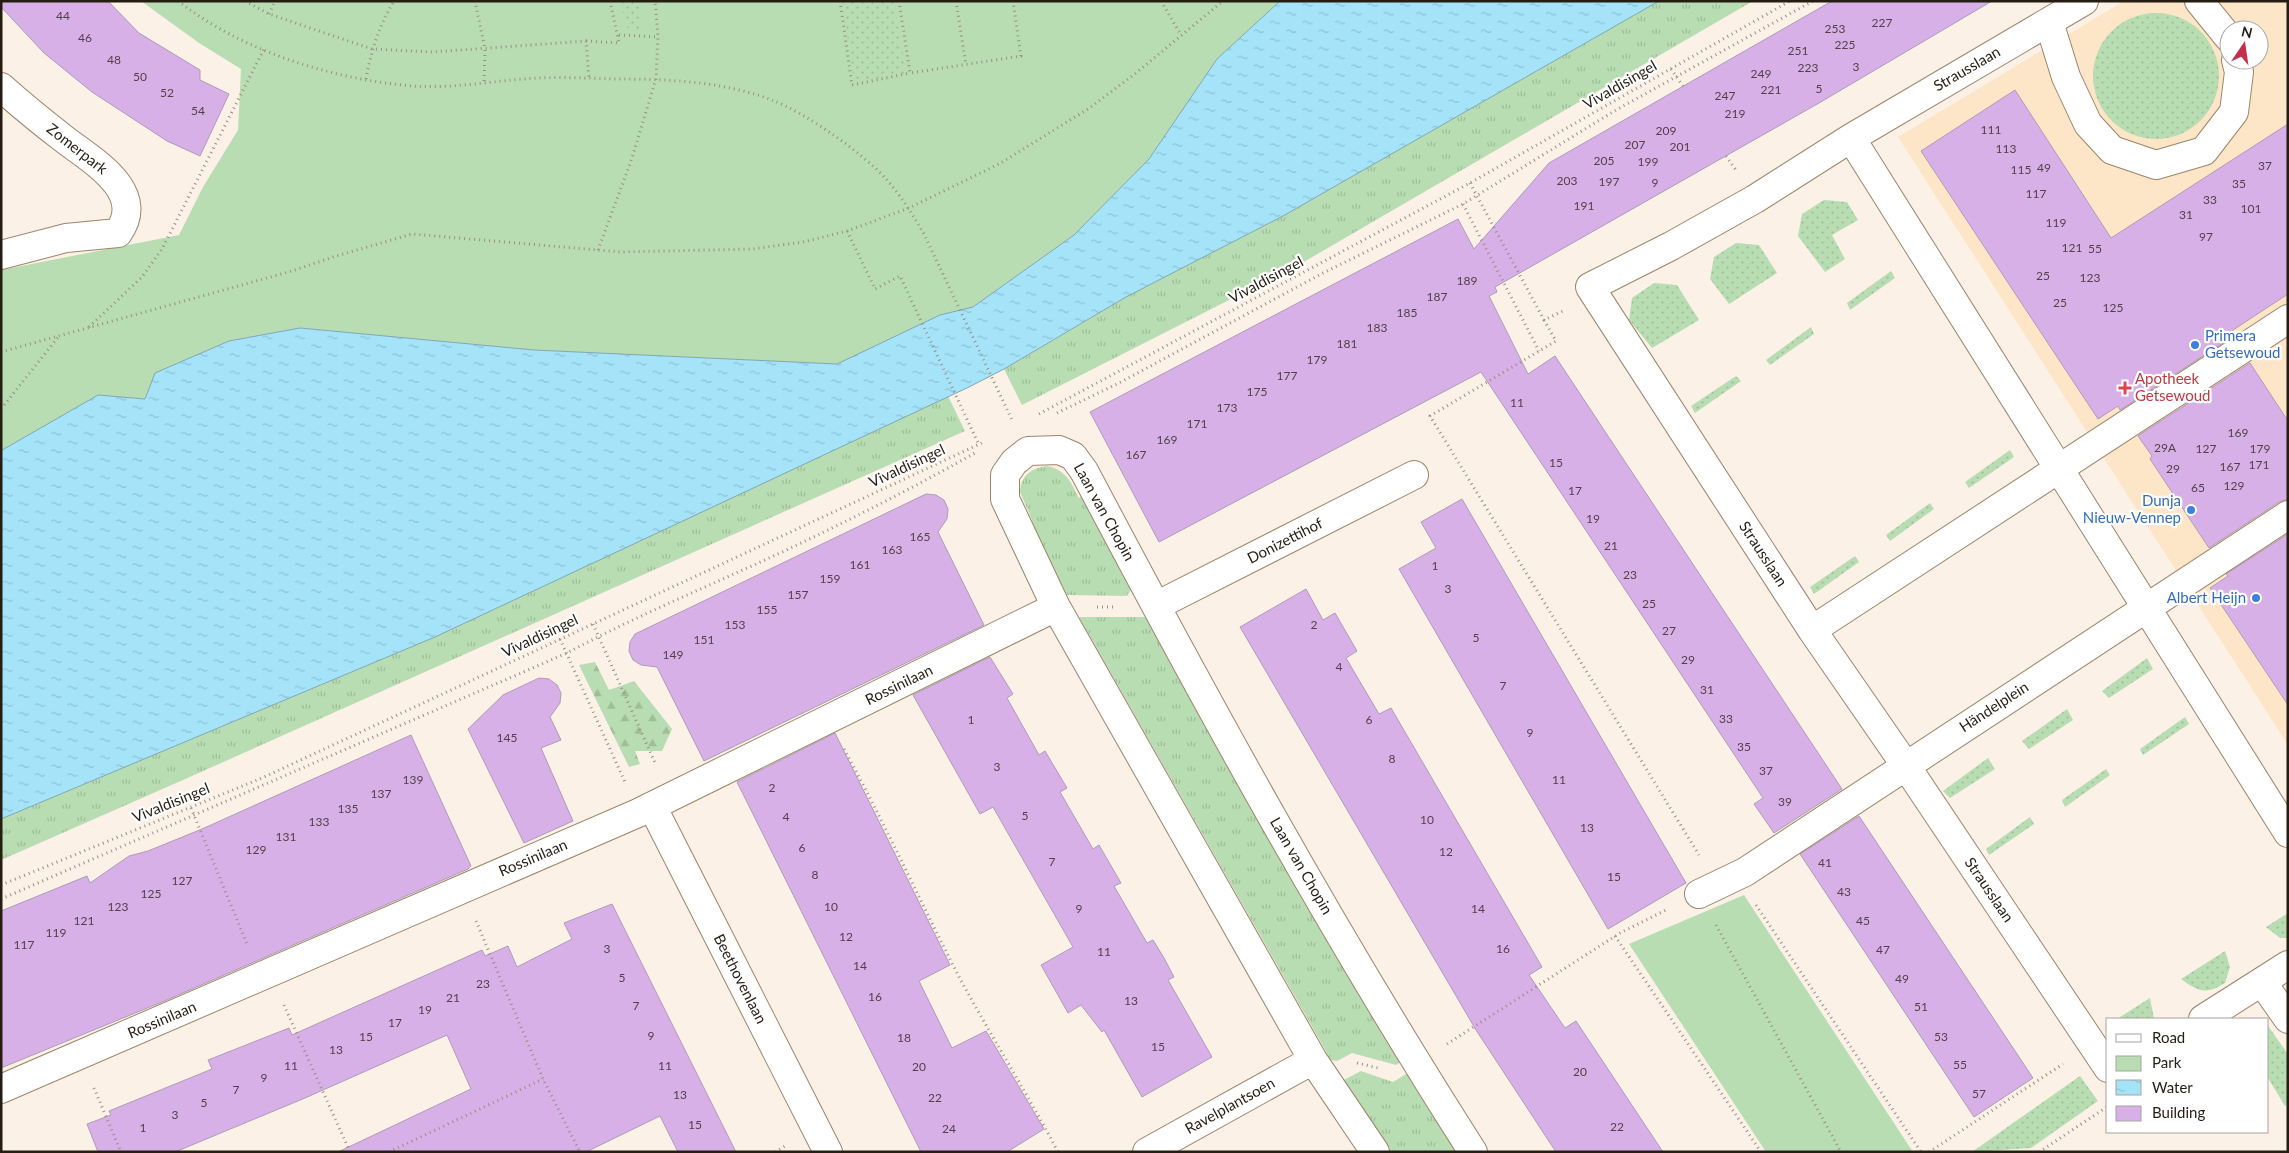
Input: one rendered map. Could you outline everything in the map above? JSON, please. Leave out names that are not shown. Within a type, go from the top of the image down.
[{"type":"street","name":"Strausslaan","points":[[2084,1],[1851,138],[1755,199],[1671,246],[1590,287],[1812,630],[1906,766],[2106,1065]]},
{"type":"street","points":[[2200,1],[2219,25]]},
{"type":"street","points":[[2049,22],[2066,77],[2088,124],[2112,150],[2156,164],[2204,151],[2234,112],[2238,70]]},
{"type":"street","name":"Zomerpark","points":[[1,87],[114,178],[125,201],[126,214],[124,225],[118,232],[66,238],[1,255]]},
{"type":"street","points":[[1851,138],[2059,468],[2145,609],[2288,833]]},
{"type":"street","points":[[1812,630],[2288,319]]},
{"type":"street","name":"Laan van Chopin","points":[[1375,1152],[1313,1060],[1056,607],[1005,499],[1005,474],[1014,462],[1028,451],[1059,450],[1073,456],[1084,471],[1156,606],[1305,874],[1416,1064],[1473,1152]]},
{"type":"street","name":"Donizettihof","points":[[1156,606],[1414,475]]},
{"type":"street","name":"Händelplein","points":[[1699,894],[1737,876],[2288,515]]},
{"type":"street","name":"Rossinilaan","points":[[1,1089],[654,805],[1056,607]]},
{"type":"street","name":"Beethovenlaan","points":[[654,805],[828,1152]]},
{"type":"street","points":[[2206,1018],[2288,965]]},
{"type":"street","points":[[2262,982],[2288,1019]]},
{"type":"street","name":"Ravelplantsoen","points":[[1147,1152],[1313,1060]]},
{"type":"path","points":[[178,1],[229,34],[301,65],[366,79],[413,86],[484,84],[538,78],[656,79],[712,85],[772,100],[794,110],[833,135],[886,178],[908,208],[924,234],[1009,414]]},
{"type":"path","points":[[245,1],[269,14],[372,49],[432,52],[586,40],[619,43],[619,35],[610,1]]},
{"type":"path","points":[[269,14],[275,1]]},
{"type":"path","points":[[366,79],[372,49],[384,18],[394,1]]},
{"type":"path","points":[[475,1],[485,49],[484,84]]},
{"type":"path","points":[[598,250],[631,161],[656,79],[658,37],[655,1]]},
{"type":"path","points":[[840,1],[852,85],[910,73],[1021,56],[1014,1]]},
{"type":"path","points":[[899,1],[910,73]]},
{"type":"path","points":[[956,1],[966,65]]},
{"type":"path","points":[[1161,1],[1182,35]]},
{"type":"path","points":[[1,352],[292,271],[412,234],[621,252],[752,249],[803,242],[848,231],[908,208],[999,164],[1088,109],[1223,1]]},
{"type":"path","name":"Vivaldisingel","points":[[1033,417],[1470,183],[1790,1]]},
{"type":"path","points":[[1052,416],[1118,383],[1322,273],[1463,204],[1591,125],[1812,1]]},
{"type":"path","points":[[619,35],[658,37]]},
{"type":"path","points":[[586,40],[589,78]]},
{"type":"path","points":[[89,328],[142,277],[162,249],[264,49]]},
{"type":"path","points":[[1671,69],[1683,86]]},
{"type":"path","points":[[1470,183],[1556,341],[1430,416],[1700,857],[1737,876],[1921,1152]]},
{"type":"path","points":[[1463,204],[1540,351]]},
{"type":"path","points":[[1,899],[567,653],[598,636],[780,553],[897,496],[982,450],[900,276],[875,289],[848,231]]},
{"type":"path","points":[[1544,320],[1581,303],[1590,287]]},
{"type":"path","points":[[1,409],[60,335]]},
{"type":"path","name":"Vivaldisingel","points":[[1,885],[262,778],[986,441]]},
{"type":"path","points":[[1056,607],[1156,606]]},
{"type":"path","points":[[593,624],[654,805]]},
{"type":"path","points":[[560,639],[654,805]]},
{"type":"path","points":[[828,720],[873,803],[958,974],[1058,1152]]},
{"type":"path","points":[[191,808],[264,976],[283,1003],[350,1152]]},
{"type":"path","points":[[455,892],[474,919],[543,1079],[580,1152]]},
{"type":"path","points":[[1442,1047],[1616,936],[1699,894],[1841,1152]]},
{"type":"path","points":[[1616,936],[1761,1152]]},
{"type":"path","points":[[1929,1152],[2092,1045]]},
{"type":"path","points":[[81,1055],[121,1152]]},
{"type":"path","points":[[389,1152],[543,1079]]},
{"type":"path","points":[[2039,1152],[2106,1107]]},
{"type":"shaded area","points":[[2124,1],[2288,1],[2288,745],[1898,137]]},
{"type":"green space","points":[[141,1],[1280,1],[1217,59],[1149,159],[1074,235],[973,307],[837,364],[533,350],[300,328],[229,341],[156,373],[145,399],[98,395],[1,451],[1,270],[179,235],[203,187],[238,130],[241,69],[199,43]]},
{"type":"green space","points":[[621,1],[638,1],[642,31],[625,27]]},
{"type":"green space","points":[[842,1],[894,1],[906,74],[854,82]]},
{"type":"green space","points":[[1659,1],[1753,1],[1302,263],[1022,405],[1004,369],[1126,297],[1283,216]]},
{"type":"green space","points":[[2156,13],[2180,18],[2201,31],[2214,52],[2219,76],[2214,100],[2201,121],[2180,134],[2156,139],[2132,134],[2111,121],[2098,100],[2093,76],[2098,52],[2111,31],[2132,18]]},
{"type":"green space","points":[[1824,200],[1847,202],[1858,220],[1832,235],[1845,259],[1825,272],[1798,236],[1802,214]]},
{"type":"green space","points":[[1736,243],[1759,245],[1777,273],[1729,304],[1710,279],[1714,257]]},
{"type":"green space","points":[[1891,271],[1895,278],[1850,310],[1847,303]]},
{"type":"green space","points":[[1654,283],[1677,285],[1699,320],[1652,348],[1629,320],[1632,298]]},
{"type":"green space","points":[[1811,327],[1814,334],[1770,365],[1766,360]]},
{"type":"green space","points":[[1736,376],[1741,381],[1695,413],[1691,406]]},
{"type":"green space","points":[[948,396],[965,431],[1,860],[1,819],[435,637]]},
{"type":"green space","points":[[2010,450],[2014,457],[1969,488],[1965,482]]},
{"type":"green space","points":[[1047,466],[1059,470],[1067,478],[1079,498],[1083,495],[1132,588],[1127,596],[1067,595],[1028,522],[1032,520],[1020,492],[1023,481],[1028,473]]},
{"type":"green space","points":[[1930,503],[1934,509],[1890,541],[1886,535]]},
{"type":"green space","points":[[1855,556],[1859,562],[1814,594],[1810,587]]},
{"type":"green space","points":[[1079,617],[1147,617],[1404,1060],[1396,1065],[1352,1053],[1337,1061],[1331,1060]]},
{"type":"green space","points":[[2147,658],[2153,669],[2109,698],[2102,691]]},
{"type":"green space","points":[[595,662],[609,690],[634,681],[672,729],[662,751],[635,751],[640,764],[629,767],[579,665]]},
{"type":"green space","points":[[2067,709],[2073,720],[2029,749],[2022,741]]},
{"type":"green space","points":[[2185,717],[2189,724],[2143,755],[2140,749]]},
{"type":"green space","points":[[1988,758],[1995,769],[1950,798],[1943,791]]},
{"type":"green space","points":[[2106,769],[2110,775],[2065,807],[2062,800]]},
{"type":"green space","points":[[2030,817],[2034,824],[1989,855],[1986,849]]},
{"type":"green space","points":[[1744,895],[1913,1152],[1766,1152],[1629,944]]},
{"type":"green space","points":[[2288,913],[2288,938],[2280,938],[2266,927]]},
{"type":"green space","points":[[2225,951],[2230,967],[2225,983],[2213,989],[2203,990],[2193,987],[2181,979]]},
{"type":"green space","points":[[2150,998],[2154,1018],[2119,1018]]},
{"type":"green space","points":[[2269,1027],[2288,1054],[2288,1104],[2285,1106],[2269,1080]]},
{"type":"green space","points":[[1361,1071],[1393,1082],[1411,1071],[1463,1152],[1390,1152],[1342,1081]]},
{"type":"green space","points":[[2080,1076],[2098,1101],[2031,1148],[1972,1152]]},
{"type":"water","points":[[1280,1],[1659,1],[1283,216],[1126,297],[1004,369],[969,387],[435,637],[1,819],[1,451],[4,449],[98,395],[145,399],[155,373],[229,341],[300,328],[534,350],[837,364],[940,315],[973,307],[1074,235],[1149,159],[1217,59]]},
{"type":"building","points":[[1,1],[108,1],[139,33],[200,70],[200,80],[229,94],[200,156],[167,141],[92,92],[44,53],[1,7]]},
{"type":"building","points":[[1832,1],[1992,1],[1819,103],[1495,287],[1497,292],[1489,296],[1528,374],[1555,356],[1842,789],[1774,833],[1754,804],[1763,798],[1481,372],[1159,542],[1090,412],[1458,219],[1474,249],[1549,163]]},
{"type":"building","points":[[2015,90],[2111,238],[2288,124],[2288,294],[2230,332],[2232,337],[2120,410],[2118,406],[2098,419],[1921,151]]},
{"type":"building","points":[[2250,363],[2288,421],[2288,499],[2279,502],[2209,548],[2150,459],[2152,456],[2138,436]]},
{"type":"building","points":[[926,494],[936,495],[944,500],[948,509],[947,519],[938,532],[984,625],[704,761],[657,667],[641,665],[633,660],[629,651],[630,642],[635,634]]},
{"type":"building","points":[[1462,499],[1686,883],[1608,929],[1399,569],[1436,548],[1421,522]]},
{"type":"building","points":[[2288,534],[2288,705],[2210,588],[2228,576],[2226,574]]},
{"type":"building","points":[[1306,589],[1323,620],[1335,613],[1357,651],[1346,658],[1379,714],[1391,708],[1542,967],[1529,975],[1565,1028],[1576,1021],[1663,1152],[1556,1152],[1476,1030],[1240,627]]},
{"type":"building","points":[[990,657],[1013,694],[1007,698],[1039,755],[1045,751],[1067,788],[1060,792],[1093,849],[1099,845],[1121,883],[1114,886],[1147,943],[1153,940],[1164,958],[1174,977],[1168,980],[1212,1057],[1142,1097],[1104,1030],[1102,1032],[1081,1005],[1068,1013],[1041,965],[1073,947],[993,807],[980,814],[913,695]]},
{"type":"building","points":[[539,678],[549,679],[557,685],[561,693],[560,703],[550,717],[561,740],[541,748],[573,821],[524,843],[468,729],[503,695]]},
{"type":"building","points":[[835,733],[950,965],[919,981],[952,1048],[986,1031],[1044,1129],[1007,1152],[921,1152],[737,782]]},
{"type":"building","points":[[411,735],[471,866],[468,869],[162,1002],[1,1068],[1,911],[87,876],[90,883],[129,856],[148,851],[202,829]]},
{"type":"building","points":[[1859,816],[2033,1078],[1974,1117],[1800,854]]},
{"type":"building","points":[[612,904],[736,1152],[678,1152],[660,1116],[586,1152],[338,1152],[471,1089],[447,1035],[305,1098],[175,1152],[98,1152],[87,1124],[111,1115],[109,1111],[212,1069],[208,1060],[289,1028],[292,1035],[482,950],[485,956],[508,946],[517,967],[572,939],[564,923]]},
{"type":"place","name":"Primera Getsewoud","points":[[2195,345]]},
{"type":"place","name":"Apotheek Getsewoud","points":[[2125,388]]},
{"type":"place","name":"Dunja Nieuw-Vennep","points":[[2191,510]]},
{"type":"place","name":"Albert Heijn","points":[[2256,598]]}]
